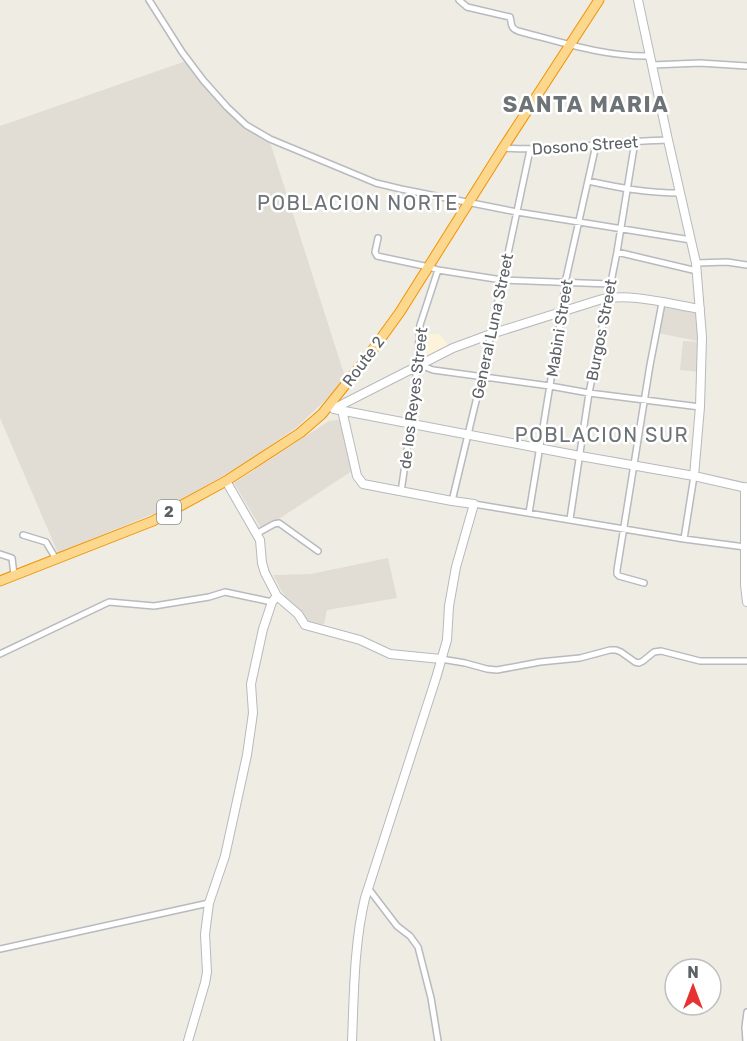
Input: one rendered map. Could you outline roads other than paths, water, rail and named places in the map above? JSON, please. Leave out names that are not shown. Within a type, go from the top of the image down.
[{"type":"highway","name":"Route 2","points":[[0,580],[153,521],[226,481],[300,433],[322,414],[433,268],[503,148],[599,0]]},
{"type":"street","points":[[149,0],[172,38],[203,80],[234,115],[270,139],[376,183],[401,189],[518,212],[691,240]]},
{"type":"street","points":[[459,0],[467,7],[510,17],[511,26],[515,30],[570,45],[622,54],[650,56]]},
{"type":"street","points":[[638,0],[691,240],[702,329],[700,407],[694,476],[684,539]]},
{"type":"street","points":[[652,65],[700,63],[747,66]]},
{"type":"street","name":"Dosono Street","points":[[503,148],[530,150],[668,140]]},
{"type":"street","name":"Burgos Street","points":[[570,519],[589,393],[617,252],[635,141]]},
{"type":"street","name":"Mabini Street","points":[[529,513],[541,448],[565,283],[596,145]]},
{"type":"street","name":"General Luna Street","points":[[453,501],[530,150]]},
{"type":"street","points":[[588,181],[648,193],[680,193]]},
{"type":"street","points":[[378,238],[375,252],[377,256],[433,268],[502,280],[610,284]]},
{"type":"street","points":[[617,252],[696,267],[727,262],[747,265]]},
{"type":"street","name":"de los Reyes Street","points":[[401,492],[419,366],[420,325],[433,268]]},
{"type":"street","points":[[322,414],[338,409],[453,348],[608,298],[636,298],[700,309]]},
{"type":"street","points":[[644,583],[617,574],[644,400],[662,303]]},
{"type":"street","points":[[419,366],[589,393],[700,407]]},
{"type":"street","points":[[338,409],[694,476],[746,488],[745,585],[747,602]]},
{"type":"street","points":[[338,409],[357,476],[360,481],[369,486],[684,539],[745,547]]},
{"type":"street","points":[[188,1041],[207,972],[205,934],[210,903],[225,856],[245,766],[253,713],[251,684],[263,629],[275,599],[262,563],[260,540],[226,481]]},
{"type":"street","points":[[352,1041],[360,918],[447,640],[449,606],[456,567],[474,504]]},
{"type":"street","points":[[256,534],[279,523],[318,551]]},
{"type":"street","points":[[23,535],[46,542],[56,559]]},
{"type":"street","points":[[0,554],[12,558],[14,575]]},
{"type":"street","points":[[0,654],[109,602],[154,606],[209,597],[225,592],[275,599],[298,614],[309,627],[360,640],[390,654],[465,663],[487,669],[497,670],[580,658],[610,650],[621,652],[637,662],[643,661],[654,652],[661,651],[700,661],[747,661]]},
{"type":"street","points":[[368,888],[397,926],[410,936],[418,947],[431,998],[438,1041]]},
{"type":"street","points":[[0,949],[210,903]]},
{"type":"street","points":[[746,1041],[747,1012]]},
{"type":"district","name":"SANTA MARIA","points":[[586,104]]},
{"type":"district","name":"POBLACION NORTE","points":[[358,203]]},
{"type":"district","name":"POBLACION SUR","points":[[602,435]]}]
